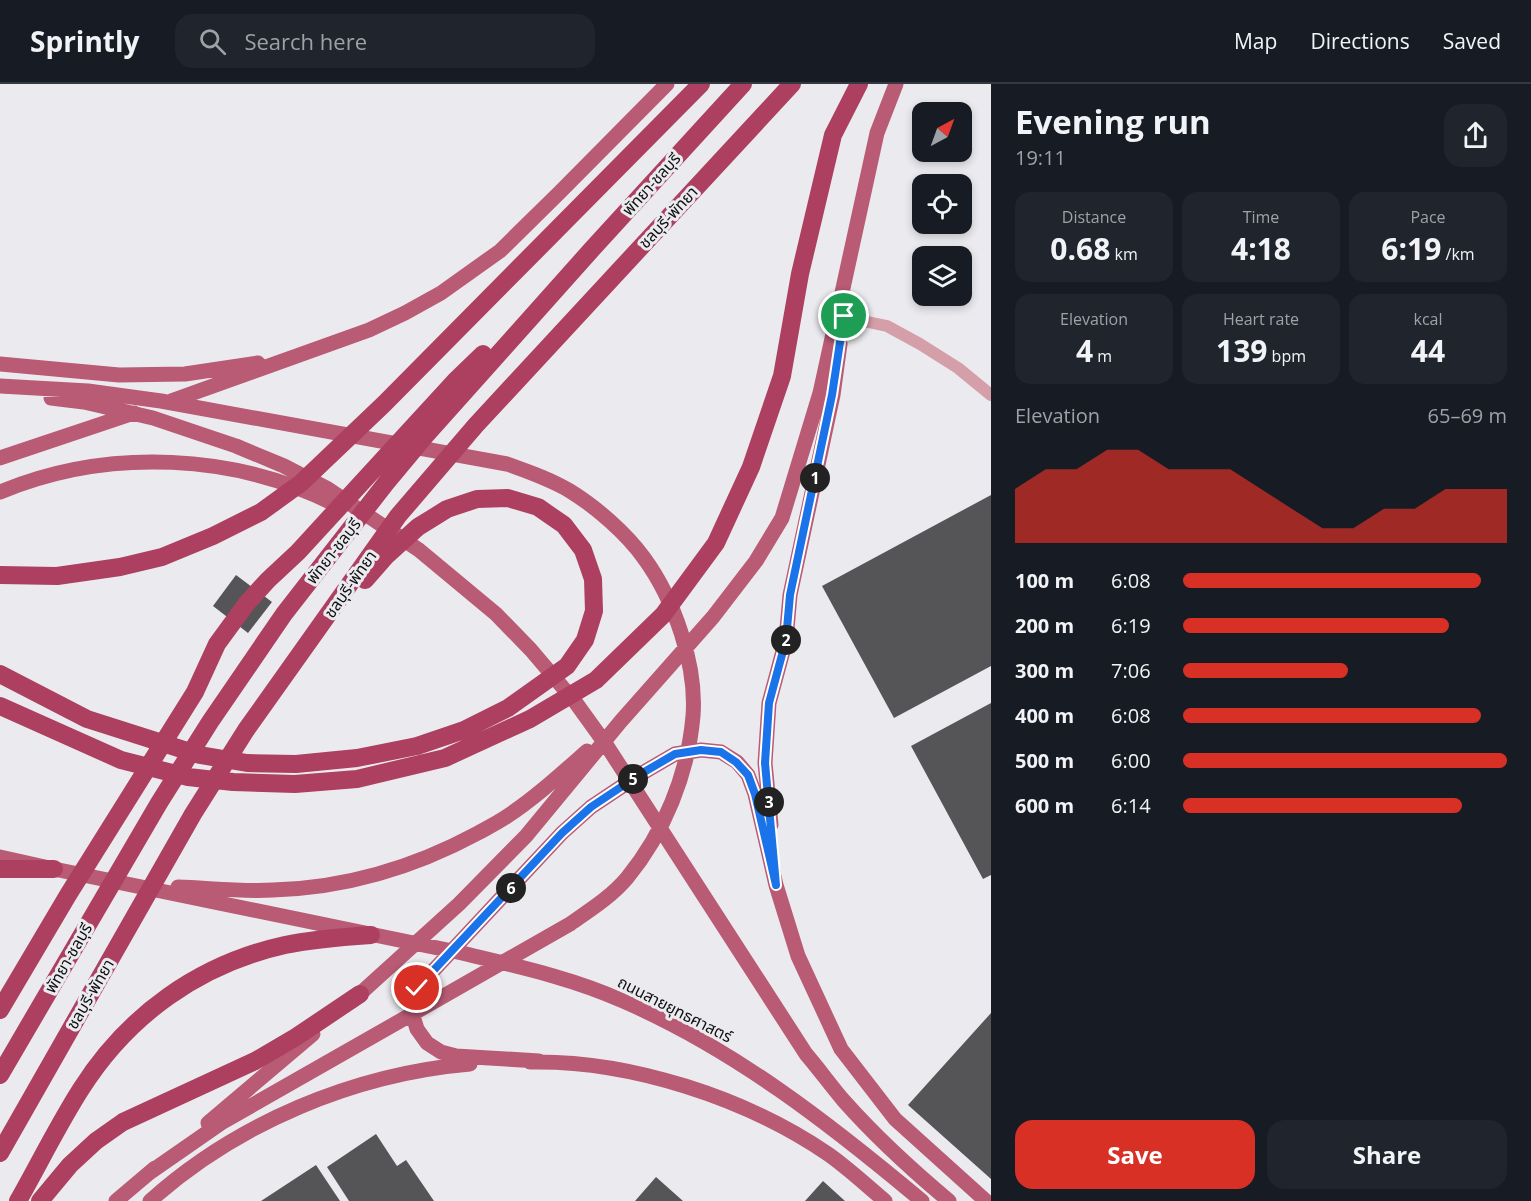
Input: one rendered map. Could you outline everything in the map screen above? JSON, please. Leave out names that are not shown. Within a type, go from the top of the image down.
[{"type":"highway","points":[[0,575],[57,576],[120,567],[162,557],[213,536],[261,512],[301,483],[384,404],[701,84]]},
{"type":"highway","name":"พัทยา-ชลบุรี","points":[[0,1075],[133,845],[210,722],[284,614],[426,435],[743,84]]},
{"type":"highway","name":"ชลบุรี-พัทยา","points":[[0,1153],[193,814],[246,730],[398,516],[476,425],[792,84]]},
{"type":"highway","points":[[0,704],[121,760],[188,777],[233,782],[296,784],[357,779],[445,758],[530,719],[596,680],[663,615],[710,552],[751,467],[782,376],[800,274],[832,135],[859,84]]},
{"type":"highway","points":[[0,1010],[102,839],[195,692],[217,644],[257,591],[292,558],[455,381],[593,248]]},
{"type":"highway","points":[[0,674],[87,719],[200,755],[247,763],[296,764],[357,758],[417,746],[464,730],[508,708],[567,666],[585,640],[594,610],[593,579],[583,550],[564,525],[538,507],[508,498],[477,499],[447,509],[418,527],[386,556],[304,649]]},
{"type":"highway","points":[[0,869],[54,869]]},
{"type":"highway","points":[[18,1201],[82,1088],[112,1047],[146,1013],[188,982],[237,959],[285,945],[371,935]]},
{"type":"highway","points":[[40,1201],[70,1165],[123,1122],[255,1061],[296,1037],[360,994]]},
{"type":"main road","points":[[0,458],[200,391],[369,330],[441,293],[500,250],[569,184],[667,84]]},
{"type":"main road","points":[[116,1201],[360,994],[459,904],[526,836],[713,617],[756,561],[782,518],[820,393],[877,133],[896,84]]},
{"type":"main road","points":[[776,885],[765,763],[769,703],[786,640],[790,595],[832,395],[857,218]]},
{"type":"main road","points":[[0,364],[119,375],[185,374],[291,358]]},
{"type":"main road","points":[[0,386],[88,391],[161,401],[507,465],[538,474],[571,492],[598,512],[644,557],[662,587],[681,631],[691,670],[693,715],[685,765],[670,807],[649,848],[626,879],[603,902],[570,924],[221,1123],[149,1173]]},
{"type":"main road","points":[[0,391],[84,402],[142,416],[236,446],[284,466],[328,489],[418,550],[496,614],[531,650],[607,746],[806,1054],[844,1100],[895,1153],[949,1201]]},
{"type":"main road","points":[[0,492],[51,474],[86,467],[133,462],[179,462],[229,469],[276,481],[323,498],[418,550]]},
{"type":"main road","points":[[0,857],[130,885],[273,890],[321,886],[354,880],[418,861],[448,849],[506,817],[546,787],[621,722]]},
{"type":"main road","points":[[885,1201],[829,1155],[772,1121],[723,1099],[633,1072],[586,1065],[456,1056],[441,1052],[427,1043],[417,1029],[413,1016],[413,1001],[417,988],[562,833],[591,807],[675,754],[701,750],[721,752],[736,762],[748,775],[755,794],[776,885],[798,956],[841,1049],[895,1119],[986,1201]]},
{"type":"main road","name":"ถนนสายยุทธศาสตร์","points":[[130,885],[507,964],[569,981],[622,1000],[672,1024],[736,1061],[792,1098],[922,1201]]},
{"type":"main road","points":[[150,1201],[192,1167],[227,1144],[307,1104],[356,1087],[404,1074],[447,1066],[539,1061]]},
{"type":"street","points":[[844,316],[887,326],[958,368],[991,395]]},
{"type":"building","points":[[991,495],[991,666],[894,718],[822,586]]},
{"type":"building","points":[[236,575],[272,602],[248,633],[213,606]]},
{"type":"building","points":[[991,703],[991,875],[983,879],[911,746]]},
{"type":"building","points":[[991,1013],[991,1179],[908,1105]]},
{"type":"building","points":[[376,1134],[397,1166],[406,1160],[434,1201],[349,1201],[327,1167]]},
{"type":"building","points":[[316,1165],[340,1201],[261,1201]]},
{"type":"building","points":[[656,1177],[683,1201],[635,1201]]},
{"type":"building","points":[[823,1181],[845,1201],[805,1201]]},
{"type":"route","points":[[417,988],[562,833],[591,807],[675,754],[701,750],[721,752],[736,762],[748,775],[755,794],[776,885],[765,763],[769,703],[786,640],[790,595],[832,395],[844,316]]}]
